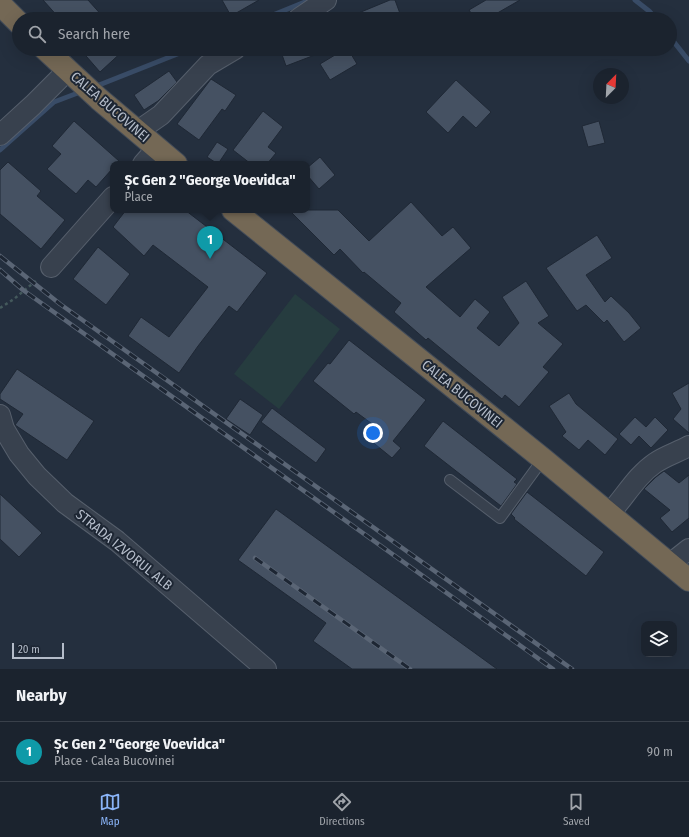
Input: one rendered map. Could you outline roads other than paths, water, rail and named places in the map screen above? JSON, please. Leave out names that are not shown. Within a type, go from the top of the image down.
[{"type":"highway","points":[[0,4],[12,16]]},
{"type":"highway","name":"CALEA BUCOVINEI","points":[[53,56],[99,99],[138,131],[150,156],[166,161]]},
{"type":"highway","name":"CALEA BUCOVINEI","points":[[237,213],[543,459],[689,580]]},
{"type":"street","points":[[308,12],[325,1]]},
{"type":"street","points":[[138,131],[161,115],[208,65],[223,56]]},
{"type":"street","points":[[0,135],[33,105],[74,76]]},
{"type":"street","points":[[50,267],[110,200]]},
{"type":"street","name":"STRADA IZVORUL ALB","points":[[0,415],[4,429],[19,454],[65,503],[117,541],[266,669]]},
{"type":"street","points":[[609,514],[618,505],[629,488],[643,473],[655,463],[689,446]]},
{"type":"street","points":[[670,564],[689,549]]},
{"type":"lane","points":[[450,480],[500,518],[543,459]]},
{"type":"waterway","points":[[280,12],[310,0]]},
{"type":"waterway","points":[[635,0],[650,12]]},
{"type":"waterway","points":[[677,46],[689,61]]},
{"type":"waterway","points":[[94,87],[172,56]]},
{"type":"waterway","points":[[0,150],[54,102],[83,91]]},
{"type":"railway","points":[[0,256],[60,304],[572,669]]},
{"type":"railway","points":[[0,270],[23,290],[553,669]]},
{"type":"railway","points":[[255,558],[410,669]]},
{"type":"place","name":"Șc Gen 2 \"George Voevidca\"","points":[[210,259]]}]
